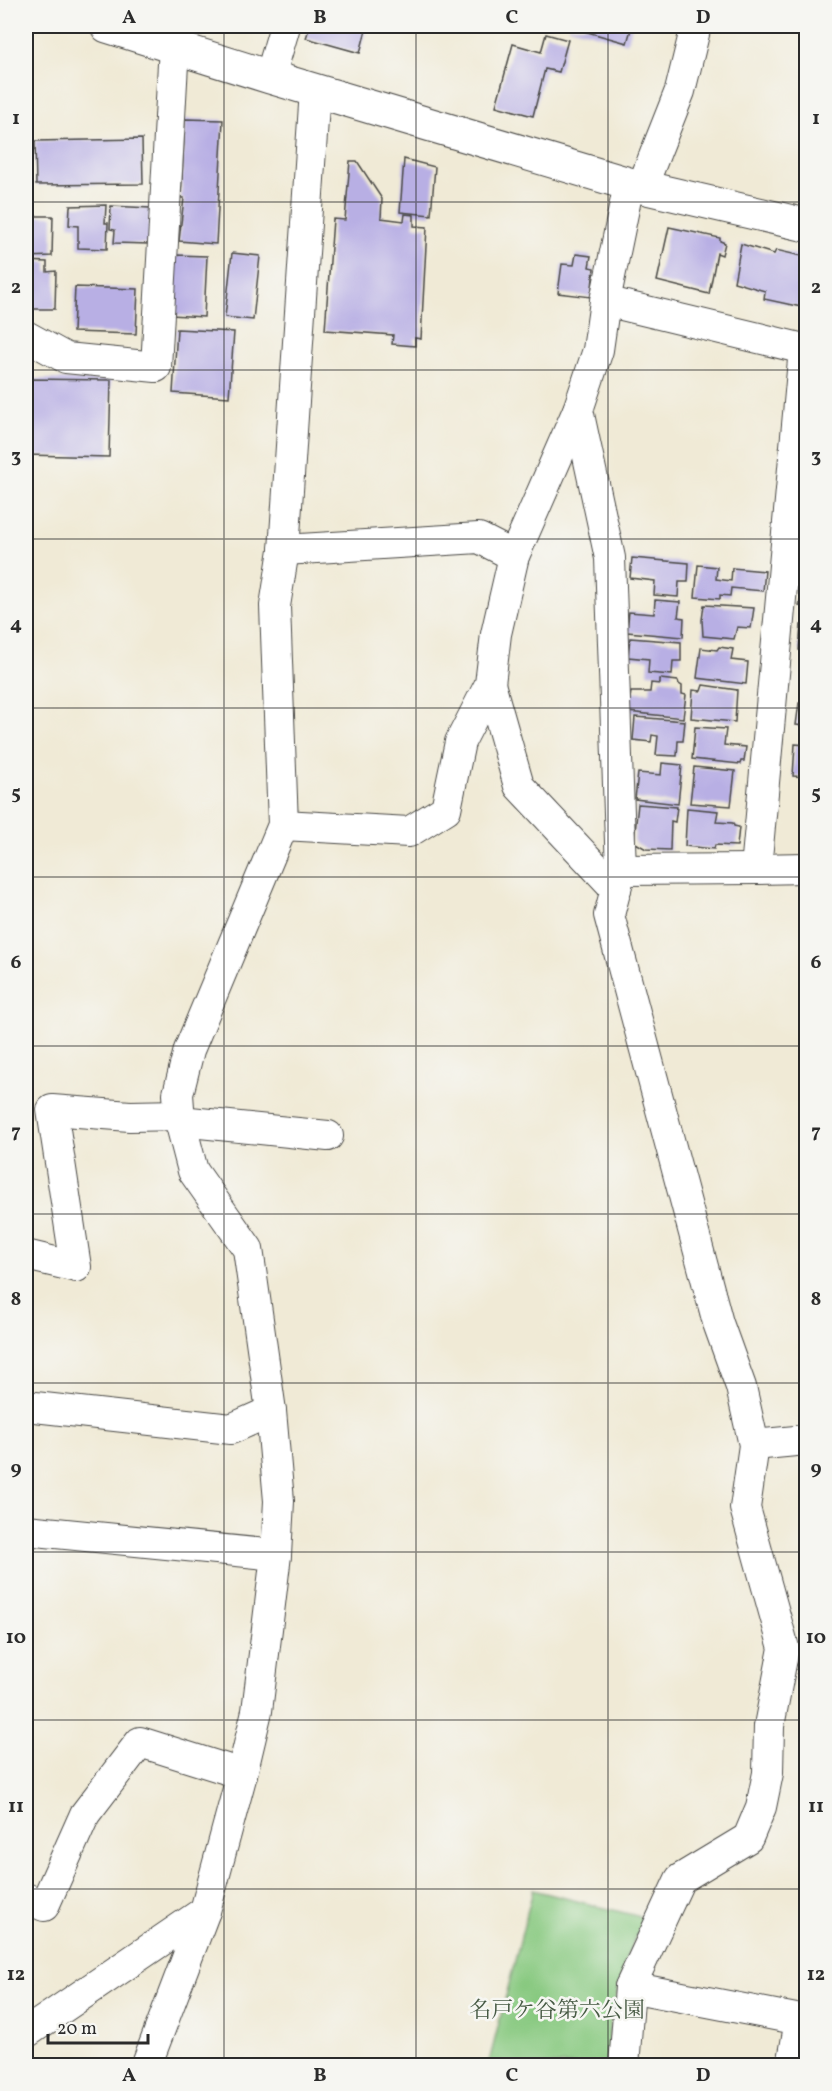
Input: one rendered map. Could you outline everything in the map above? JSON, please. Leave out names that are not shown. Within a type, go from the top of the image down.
[{"type":"street","points":[[107,26],[270,77],[636,185],[807,225]]},
{"type":"street","points":[[270,77],[285,26]]},
{"type":"street","points":[[283,825],[409,832],[446,809],[460,742],[490,684],[496,634],[514,556],[578,410],[598,350],[605,301],[636,185],[680,91],[696,26]]},
{"type":"street","points":[[26,336],[66,358],[156,367],[174,46]]},
{"type":"street","points":[[146,2066],[205,1911],[242,1774],[257,1711],[276,1555],[279,1501],[271,1411],[248,1250],[193,1172],[180,1118],[178,1094],[189,1050],[283,825],[275,606],[284,550],[315,90]]},
{"type":"street","points":[[605,301],[804,348],[756,869]]},
{"type":"street","points":[[578,410],[610,558],[618,880],[609,915],[718,1323],[741,1387],[754,1444],[745,1508],[784,1648],[769,1726],[768,1773],[761,1807],[748,1838],[680,1879],[630,1986],[624,2066]]},
{"type":"street","points":[[284,550],[479,538],[514,556]]},
{"type":"street","points":[[490,684],[519,786],[618,880],[807,867]]},
{"type":"street","points":[[26,1254],[76,1266],[52,1110],[180,1118],[328,1136]]},
{"type":"street","points":[[26,1406],[231,1429],[271,1411]]},
{"type":"street","points":[[754,1444],[807,1440]]},
{"type":"street","points":[[26,1530],[276,1555]]},
{"type":"street","points":[[26,1898],[44,1906],[85,1814],[140,1742],[242,1774]]},
{"type":"street","points":[[26,2033],[205,1911]]},
{"type":"street","points":[[630,1986],[803,2020],[792,2066]]},
{"type":"green space","name":"名戸ケ谷第六公園","points":[[533,1890],[645,1918],[627,1955],[610,2021],[607,2065],[488,2066]]},
{"type":"building","points":[[310,26],[367,26],[360,53],[306,38]]},
{"type":"building","points":[[566,26],[632,26],[627,43]]},
{"type":"building","points":[[546,34],[568,40],[559,72],[545,69],[533,116],[496,106],[513,44],[541,52]]},
{"type":"building","points":[[185,119],[223,120],[216,244],[179,241],[184,198],[181,198]]},
{"type":"building","points":[[142,139],[143,184],[36,185],[35,141]]},
{"type":"building","points":[[404,159],[435,167],[431,215],[400,212]]},
{"type":"building","points":[[350,161],[357,161],[382,199],[381,218],[404,221],[405,214],[414,215],[414,226],[427,227],[421,339],[415,338],[415,346],[392,344],[393,335],[325,330],[333,219],[345,220]]},
{"type":"building","points":[[106,205],[107,249],[78,248],[78,226],[69,225],[70,206]]},
{"type":"building","points":[[111,206],[150,208],[149,244],[114,243],[115,230],[110,229]]},
{"type":"building","points":[[26,216],[53,216],[52,256],[26,257]]},
{"type":"building","points":[[669,227],[720,238],[720,241],[725,243],[722,255],[717,253],[709,294],[657,281]]},
{"type":"building","points":[[741,244],[774,254],[776,250],[806,257],[806,308],[764,299],[765,291],[734,282]]},
{"type":"building","points":[[232,253],[260,256],[253,320],[225,317]]},
{"type":"building","points":[[576,254],[591,256],[589,267],[594,268],[591,297],[558,293],[562,264],[574,265]]},
{"type":"building","points":[[174,255],[207,256],[204,317],[171,315]]},
{"type":"building","points":[[26,261],[47,262],[47,272],[56,271],[55,309],[26,309]]},
{"type":"building","points":[[75,287],[138,289],[136,334],[73,332]]},
{"type":"building","points":[[177,329],[234,332],[229,397],[173,393]]},
{"type":"building","points":[[26,379],[111,380],[109,457],[26,455]]},
{"type":"building","points":[[632,558],[689,563],[688,582],[679,582],[678,597],[654,595],[655,581],[630,578]]},
{"type":"building","points":[[698,565],[717,567],[716,579],[731,581],[732,568],[765,571],[763,591],[731,588],[730,596],[720,595],[720,599],[695,597]]},
{"type":"building","points":[[806,578],[806,608],[799,606]]},
{"type":"building","points":[[655,600],[680,602],[678,617],[684,618],[683,637],[627,632],[629,612],[654,614]]},
{"type":"building","points":[[704,605],[754,608],[751,628],[737,627],[734,639],[703,636]]},
{"type":"building","points":[[801,625],[806,626],[806,650],[799,650]]},
{"type":"building","points":[[630,638],[681,642],[681,661],[673,661],[672,675],[648,673],[649,659],[628,657]]},
{"type":"building","points":[[719,647],[733,649],[731,660],[748,662],[746,684],[697,678],[701,648],[717,650]]},
{"type":"building","points":[[660,679],[678,681],[682,686],[682,694],[686,695],[683,718],[628,712],[631,692],[650,692],[651,683],[660,684]]},
{"type":"building","points":[[703,685],[737,690],[735,722],[691,718],[693,690],[701,691]]},
{"type":"building","points":[[799,703],[806,704],[806,726],[796,725]]},
{"type":"building","points":[[635,717],[685,721],[683,741],[678,741],[677,756],[656,755],[658,736],[652,735],[651,742],[633,740]]},
{"type":"building","points":[[695,727],[726,729],[724,745],[746,747],[744,761],[740,764],[692,759]]},
{"type":"building","points":[[795,744],[806,745],[806,777],[793,776]]},
{"type":"building","points":[[662,763],[682,765],[678,804],[635,799],[638,773],[661,775]]},
{"type":"building","points":[[694,767],[735,771],[731,806],[690,803]]},
{"type":"building","points":[[638,804],[677,807],[675,822],[671,821],[670,850],[646,849],[634,842]]},
{"type":"building","points":[[687,808],[718,811],[716,822],[733,823],[734,826],[739,827],[737,846],[715,845],[714,849],[685,846]]}]
